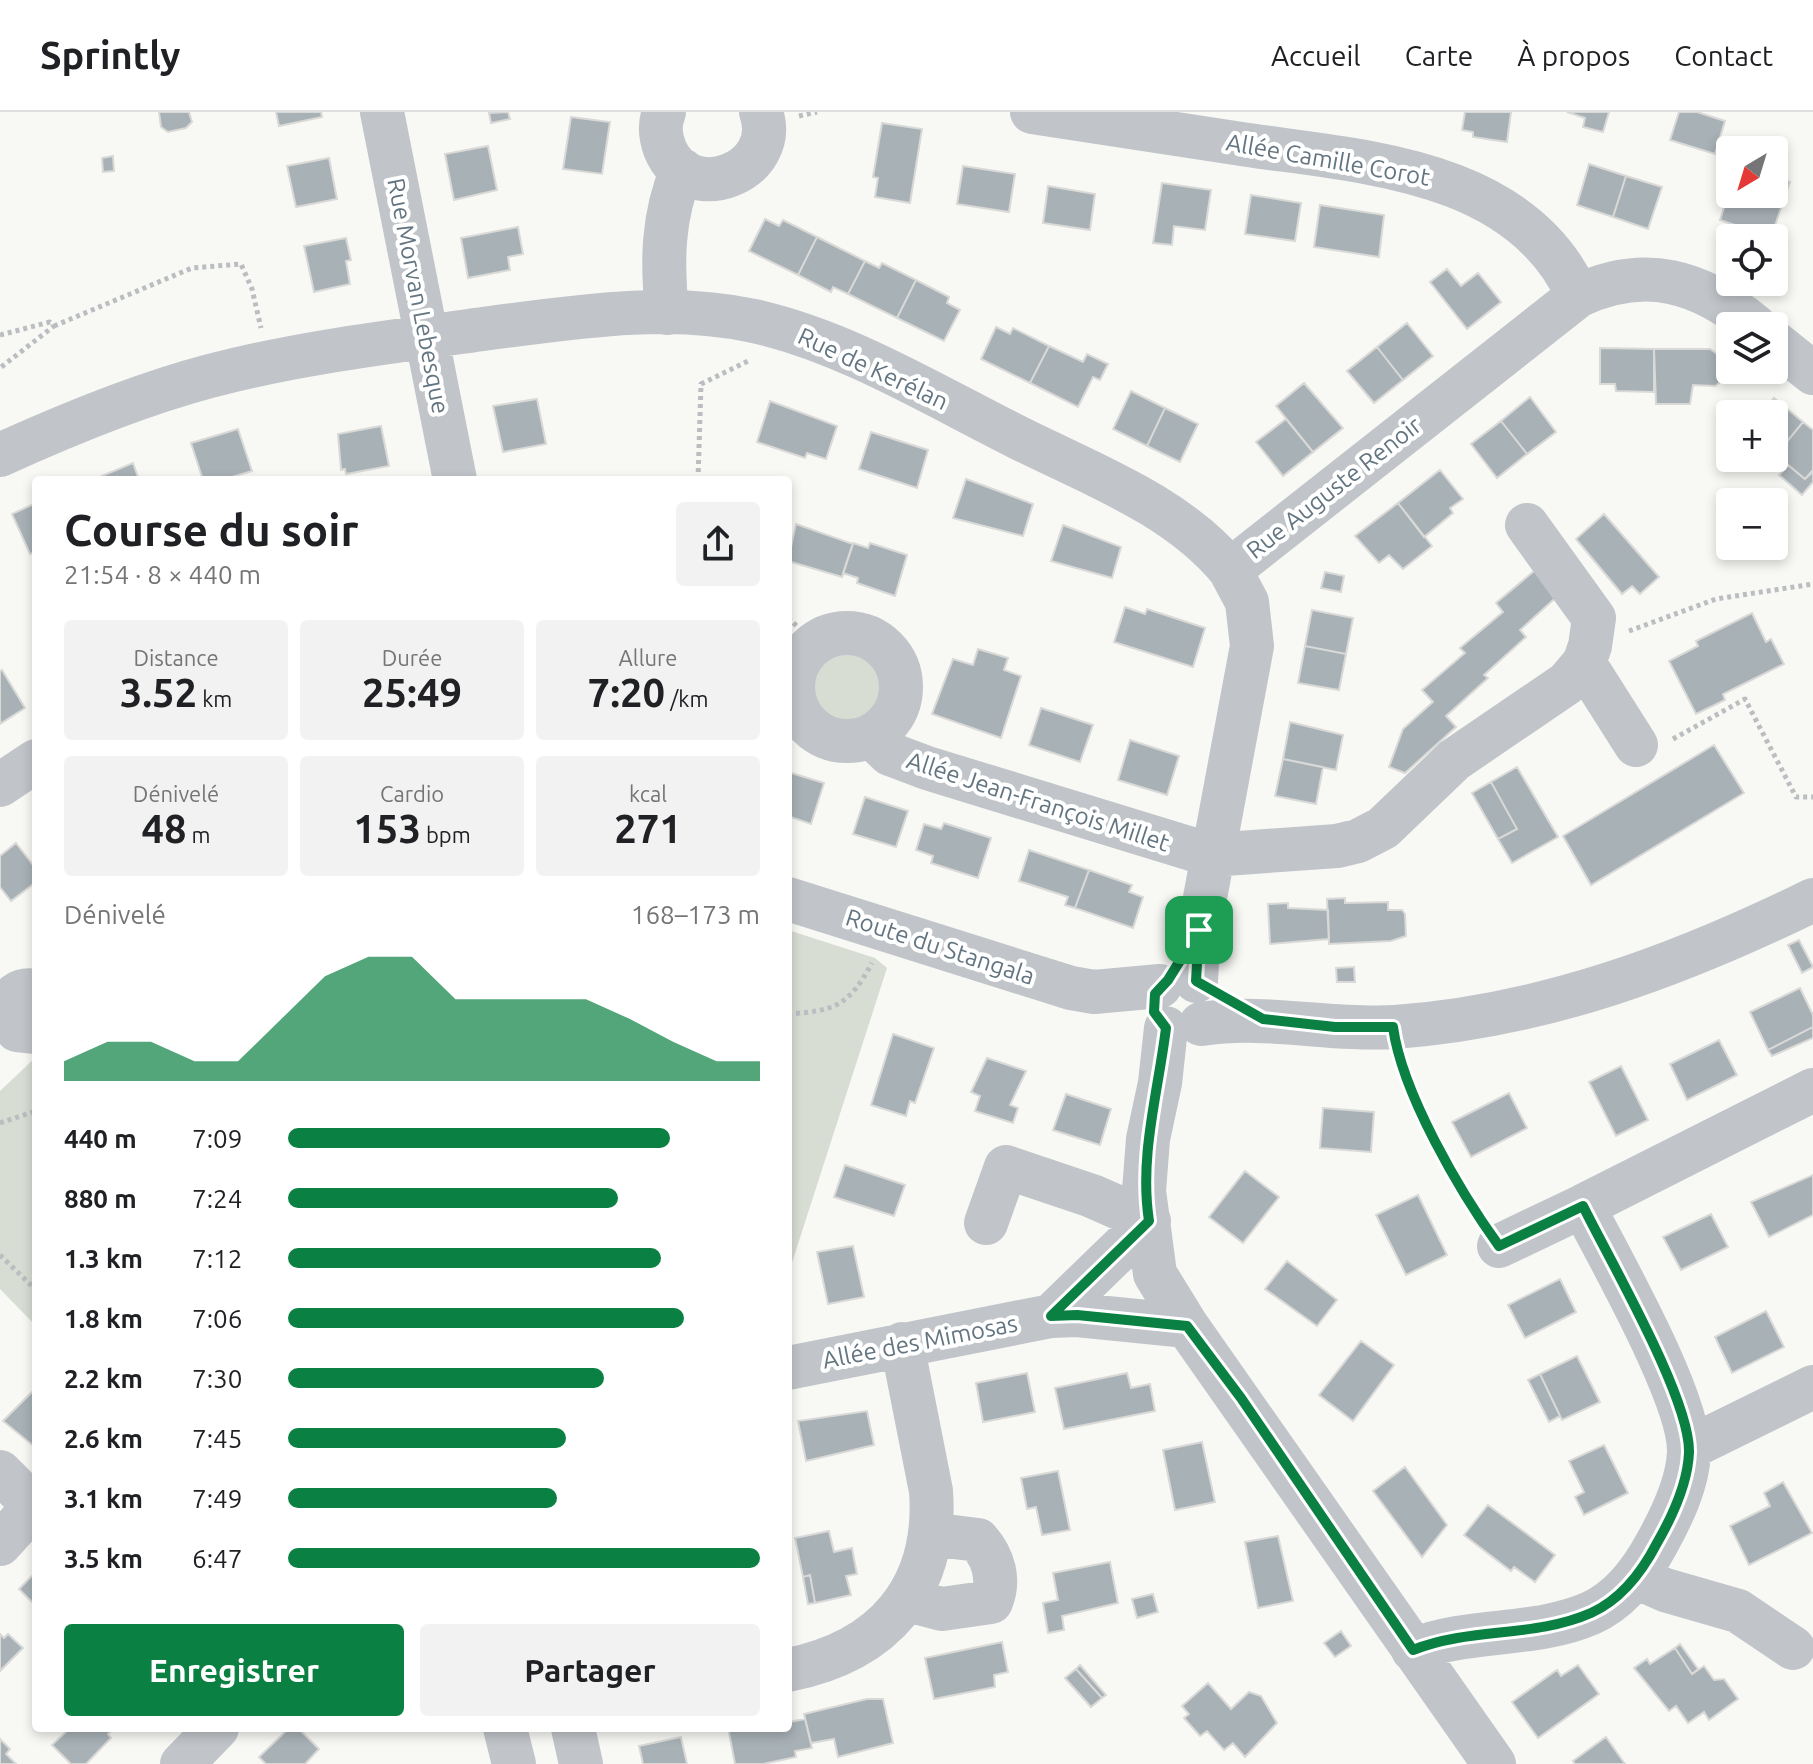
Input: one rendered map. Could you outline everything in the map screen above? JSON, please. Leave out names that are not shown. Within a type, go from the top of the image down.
[{"type":"street","name":"Rue Morvan Lebesque","points":[[382,112],[424,337],[454,476]]},
{"type":"street","points":[[664,112],[660,130],[674,165],[711,180],[740,172],[762,142],[761,112]]},
{"type":"street","name":"Allée Camille Corot","points":[[1032,112],[1426,174],[1510,216],[1555,254],[1578,296]]},
{"type":"street","points":[[667,313],[663,276],[666,217],[682,170]]},
{"type":"street","points":[[1578,296],[1635,278],[1652,278],[1715,297],[1736,312]]},
{"type":"street","name":"Rue Auguste Renoir","points":[[1494,1764],[1241,1398],[1187,1326],[1155,1274],[1145,1164],[1160,1083],[1199,930],[1252,646],[1247,602],[1230,570],[1578,296]]},
{"type":"street","name":"Rue de Kerélan","points":[[0,455],[78,421],[212,375],[424,337],[551,321],[667,313],[737,318],[802,334],[854,355],[1123,490],[1194,533],[1230,570]]},
{"type":"street","points":[[1788,353],[1813,373]]},
{"type":"street","points":[[1211,855],[1337,846],[1372,836],[1454,760],[1567,683],[1587,653],[1594,618],[1527,525]]},
{"type":"street","name":"Allée Jean-François Millet","points":[[801,630],[828,636],[858,634],[885,648],[894,661],[901,690],[898,705],[891,719],[871,736],[851,741],[833,740],[817,733],[805,721],[794,698],[794,672],[801,630]]},
{"type":"street","points":[[1587,653],[1636,745]]},
{"type":"street","name":"Allée Jean-François Millet","points":[[871,736],[890,754],[927,768],[1211,855]]},
{"type":"street","points":[[0,785],[32,764]]},
{"type":"street","name":"Route du Stangala","points":[[792,900],[1016,973],[1094,992],[1263,1019],[1335,1027],[1393,1027],[1498,1015],[1586,993],[1678,962],[1813,900]]},
{"type":"street","points":[[1499,1246],[1813,1090]]},
{"type":"street","points":[[986,1223],[1006,1167],[1092,1196],[1149,1221]]},
{"type":"street","points":[[1413,1650],[1454,1638],[1518,1633],[1574,1620],[1615,1598],[1636,1577],[1674,1508],[1683,1485],[1689,1448],[1667,1378],[1583,1206]]},
{"type":"street","name":"Allée des Mimosas","points":[[1051,1316],[1149,1221]]},
{"type":"street","name":"Allée des Mimosas","points":[[792,1367],[1051,1316],[1077,1315],[1187,1326]]},
{"type":"street","points":[[792,1669],[849,1650],[869,1637],[908,1600],[922,1575],[930,1534],[931,1491],[902,1344]]},
{"type":"street","points":[[1689,1448],[1813,1387]]},
{"type":"street","points":[[0,1472],[30,1502],[30,1511],[0,1544]]},
{"type":"street","points":[[908,1600],[942,1609],[954,1608],[991,1602],[997,1586],[989,1553],[978,1540],[930,1534]]},
{"type":"street","points":[[1636,1577],[1665,1590],[1738,1611],[1771,1630],[1793,1648]]},
{"type":"street","points":[[182,1764],[213,1732]]},
{"type":"street","points":[[506,1732],[514,1764]]},
{"type":"street","points":[[574,1732],[581,1764]]},
{"type":"path","points":[[0,368],[54,326],[192,268],[241,264],[252,289],[263,341]]},
{"type":"path","points":[[0,335],[50,322],[54,326]]},
{"type":"path","points":[[698,476],[701,384],[802,334]]},
{"type":"path","points":[[1587,653],[1716,599],[1813,584]]},
{"type":"path","points":[[1636,745],[1647,754],[1745,699],[1796,797],[1813,797]]},
{"type":"path","points":[[792,1013],[833,1008],[847,1001],[875,958],[884,929]]},
{"type":"path","points":[[1393,1027],[1397,1054],[1406,1077],[1463,1197],[1499,1246]]},
{"type":"path","points":[[0,1123],[32,1112]]},
{"type":"path","points":[[0,1255],[32,1286]]},
{"type":"shaded area","points":[[846,646],[862,649],[875,658],[884,671],[887,687],[884,703],[875,716],[862,725],[846,728],[830,725],[817,716],[808,703],[805,687],[808,671],[817,658],[830,649]]},
{"type":"shaded area","points":[[792,931],[875,958],[887,968],[792,1263]]},
{"type":"shaded area","points":[[32,1061],[32,1322],[0,1289],[0,1091]]},
{"type":"building","points":[[159,112],[189,112],[192,122],[186,128],[168,132],[161,127]]},
{"type":"building","points":[[276,112],[321,112],[322,117],[279,126]]},
{"type":"building","points":[[508,112],[510,119],[491,123],[489,113]]},
{"type":"building","points":[[1465,112],[1511,112],[1507,142],[1473,137],[1473,132],[1462,130]]},
{"type":"building","points":[[1567,112],[1609,112],[1603,132],[1583,127],[1585,118]]},
{"type":"building","points":[[1679,112],[1697,112],[1725,121],[1720,136],[1716,136],[1715,154],[1670,140]]},
{"type":"building","points":[[571,117],[610,122],[602,174],[563,169]]},
{"type":"building","points":[[882,123],[922,129],[910,203],[875,197],[878,178],[873,177]]},
{"type":"building","points":[[488,146],[497,190],[454,200],[445,154]]},
{"type":"building","points":[[113,156],[114,171],[103,172],[102,158]]},
{"type":"building","points":[[329,158],[337,199],[296,207],[287,166]]},
{"type":"building","points":[[1589,164],[1626,176],[1613,217],[1577,205]]},
{"type":"building","points":[[963,166],[1015,174],[1009,212],[957,204]]},
{"type":"building","points":[[1626,176],[1662,187],[1648,229],[1613,217]]},
{"type":"building","points":[[1162,183],[1211,190],[1205,230],[1174,226],[1172,245],[1153,243]]},
{"type":"building","points":[[1048,186],[1095,194],[1090,230],[1043,223]]},
{"type":"building","points":[[1251,195],[1301,203],[1295,241],[1245,234]]},
{"type":"building","points":[[1320,205],[1384,215],[1379,257],[1314,247]]},
{"type":"building","points":[[1724,208],[1781,208],[1775,224],[1732,224],[1720,220]]},
{"type":"building","points":[[765,219],[779,226],[783,220],[817,237],[798,275],[749,251]]},
{"type":"building","points":[[518,227],[523,254],[508,257],[510,270],[468,278],[461,238]]},
{"type":"building","points":[[817,237],[865,261],[848,294],[833,287],[831,292],[798,275]]},
{"type":"building","points":[[346,238],[351,260],[346,261],[350,284],[314,292],[304,246]]},
{"type":"building","points":[[865,261],[879,268],[882,263],[916,280],[897,318],[848,294]]},
{"type":"building","points":[[1447,269],[1461,286],[1478,273],[1501,302],[1467,329],[1430,282]]},
{"type":"building","points":[[916,280],[949,297],[947,303],[960,310],[944,341],[897,318]]},
{"type":"building","points":[[1407,323],[1433,356],[1403,380],[1377,347]]},
{"type":"building","points":[[996,327],[1010,334],[1013,328],[1049,346],[1030,383],[981,359]]},
{"type":"building","points":[[1049,346],[1083,362],[1087,354],[1108,364],[1100,380],[1093,377],[1078,407],[1030,383]]},
{"type":"building","points":[[1377,347],[1403,380],[1374,403],[1347,371]]},
{"type":"building","points":[[1600,348],[1654,349],[1654,392],[1616,391],[1615,384],[1600,384]]},
{"type":"building","points":[[1654,349],[1710,349],[1716,353],[1718,384],[1693,385],[1690,404],[1656,404]]},
{"type":"building","points":[[1304,383],[1343,428],[1313,452],[1276,406]]},
{"type":"building","points":[[1131,391],[1165,408],[1147,446],[1113,429]]},
{"type":"building","points":[[1530,397],[1556,432],[1527,454],[1501,421]]},
{"type":"building","points":[[537,399],[546,444],[503,452],[493,406]]},
{"type":"building","points":[[770,401],[837,426],[826,459],[807,453],[805,458],[757,442]]},
{"type":"building","points":[[1165,408],[1198,424],[1180,462],[1147,446]]},
{"type":"building","points":[[1788,410],[1803,422],[1788,440]]},
{"type":"building","points":[[1286,419],[1313,452],[1283,476],[1256,442]]},
{"type":"building","points":[[1501,421],[1527,454],[1497,478],[1471,444]]},
{"type":"building","points":[[1803,422],[1813,430],[1813,470],[1805,479],[1788,465],[1788,440]]},
{"type":"building","points":[[381,426],[389,466],[346,474],[345,469],[341,470],[338,434]]},
{"type":"building","points":[[238,429],[252,471],[235,476],[202,476],[191,443]]},
{"type":"building","points":[[871,432],[928,450],[917,488],[859,469]]},
{"type":"building","points":[[133,463],[138,476],[102,476]]},
{"type":"building","points":[[1788,465],[1805,479],[1813,472],[1813,482],[1802,495],[1779,475],[1788,472]]},
{"type":"building","points":[[1440,470],[1463,499],[1450,508],[1453,513],[1424,537],[1398,503]]},
{"type":"building","points":[[966,479],[1033,504],[1023,536],[953,518]]},
{"type":"building","points":[[1398,503],[1432,546],[1403,569],[1389,555],[1379,563],[1355,536]]},
{"type":"building","points":[[32,505],[32,553],[30,554],[12,514]]},
{"type":"building","points":[[1604,514],[1659,577],[1640,594],[1632,586],[1622,594],[1576,539]]},
{"type":"building","points":[[796,524],[853,544],[842,577],[792,562]]},
{"type":"building","points":[[1063,525],[1121,547],[1112,578],[1051,561]]},
{"type":"building","points":[[853,543],[868,548],[870,543],[907,555],[895,596],[857,583],[858,578],[843,573]]},
{"type":"building","points":[[1539,567],[1562,592],[1520,630],[1526,637],[1484,675],[1488,678],[1446,716],[1456,727],[1405,773],[1389,767],[1403,729],[1433,702],[1422,690],[1465,653],[1460,648],[1503,612],[1496,603]]},
{"type":"building","points":[[1325,572],[1344,576],[1341,592],[1321,588]]},
{"type":"building","points":[[1125,607],[1145,614],[1147,609],[1205,628],[1193,667],[1114,642]]},
{"type":"building","points":[[1312,610],[1353,618],[1346,654],[1305,646]]},
{"type":"building","points":[[1752,613],[1766,642],[1771,639],[1784,664],[1723,694],[1725,700],[1696,714],[1669,661],[1698,646],[1696,641]]},
{"type":"building","points":[[1305,646],[1346,654],[1339,690],[1298,683]]},
{"type":"building","points":[[978,649],[1008,658],[1004,670],[1021,676],[1001,738],[932,714],[953,659],[973,665]]},
{"type":"building","points":[[0,671],[25,708],[0,724]]},
{"type":"building","points":[[1041,708],[1093,725],[1080,762],[1029,745]]},
{"type":"building","points":[[1290,722],[1343,735],[1336,770],[1283,759]]},
{"type":"building","points":[[1130,740],[1179,756],[1167,795],[1118,780]]},
{"type":"building","points":[[1714,745],[1744,793],[1591,885],[1563,836]]},
{"type":"building","points":[[1283,759],[1323,767],[1316,804],[1275,796]]},
{"type":"building","points":[[1517,767],[1558,837],[1512,863],[1498,839],[1517,829],[1491,782]]},
{"type":"building","points":[[792,773],[824,783],[811,824],[792,817]]},
{"type":"building","points":[[1491,782],[1517,829],[1498,839],[1472,793]]},
{"type":"building","points":[[865,797],[908,811],[896,847],[853,834]]},
{"type":"building","points":[[944,823],[991,838],[978,878],[931,863],[933,856],[916,850],[924,824],[941,829]]},
{"type":"building","points":[[16,843],[32,864],[32,885],[11,901],[0,887],[0,856]]},
{"type":"building","points":[[1029,850],[1089,870],[1075,908],[1065,905],[1068,897],[1019,881]]},
{"type":"building","points":[[1089,870],[1132,885],[1129,892],[1143,897],[1133,928],[1075,908]]},
{"type":"building","points":[[1345,898],[1345,903],[1388,902],[1388,910],[1402,910],[1406,936],[1391,941],[1329,944],[1327,899]]},
{"type":"building","points":[[1288,903],[1288,908],[1328,910],[1329,939],[1270,944],[1268,904]]},
{"type":"building","points":[[1799,940],[1813,967],[1802,973],[1788,945]]},
{"type":"building","points":[[1354,967],[1355,982],[1337,982],[1336,968]]},
{"type":"building","points":[[1800,988],[1813,1015],[1813,1027],[1768,1050],[1750,1012]]},
{"type":"building","points":[[1813,1027],[1813,1038],[1772,1056],[1768,1050]]},
{"type":"building","points":[[893,1034],[934,1048],[915,1103],[910,1101],[906,1116],[871,1105]]},
{"type":"building","points":[[1719,1040],[1737,1075],[1687,1100],[1670,1064]]},
{"type":"building","points":[[987,1058],[1026,1071],[1010,1105],[1018,1108],[1013,1123],[975,1111],[980,1096],[971,1092]]},
{"type":"building","points":[[1621,1066],[1648,1120],[1616,1136],[1589,1082]]},
{"type":"building","points":[[1509,1093],[1527,1128],[1471,1157],[1452,1122]]},
{"type":"building","points":[[1066,1094],[1111,1109],[1100,1145],[1053,1130]]},
{"type":"building","points":[[1323,1108],[1374,1112],[1371,1152],[1320,1148]]},
{"type":"building","points":[[845,1165],[905,1185],[894,1216],[834,1197]]},
{"type":"building","points":[[1245,1171],[1279,1197],[1243,1243],[1209,1217]]},
{"type":"building","points":[[1813,1175],[1813,1215],[1769,1237],[1751,1202]]},
{"type":"building","points":[[1418,1195],[1447,1255],[1406,1275],[1376,1215]]},
{"type":"building","points":[[1711,1214],[1728,1247],[1681,1270],[1663,1237]]},
{"type":"building","points":[[853,1246],[864,1297],[828,1304],[817,1252]]},
{"type":"building","points":[[1287,1261],[1337,1300],[1317,1326],[1265,1289]]},
{"type":"building","points":[[1560,1279],[1576,1312],[1525,1338],[1508,1305]]},
{"type":"building","points":[[1766,1311],[1784,1347],[1732,1373],[1715,1337]]},
{"type":"building","points":[[1361,1341],[1394,1365],[1353,1421],[1319,1395]]},
{"type":"building","points":[[1577,1356],[1600,1402],[1562,1420],[1540,1374]]},
{"type":"building","points":[[1027,1373],[1035,1412],[983,1422],[976,1383]]},
{"type":"building","points":[[1127,1373],[1131,1388],[1150,1384],[1155,1411],[1064,1429],[1055,1388]]},
{"type":"building","points":[[1540,1374],[1560,1416],[1549,1422],[1528,1380]]},
{"type":"building","points":[[32,1392],[32,1445],[3,1421]]},
{"type":"building","points":[[867,1411],[874,1445],[806,1461],[798,1421]]},
{"type":"building","points":[[1202,1442],[1215,1502],[1175,1510],[1163,1450]]},
{"type":"building","points":[[1604,1445],[1628,1493],[1584,1515],[1575,1497],[1584,1492],[1569,1461]]},
{"type":"building","points":[[1405,1467],[1447,1525],[1422,1557],[1373,1491]]},
{"type":"building","points":[[1058,1471],[1070,1530],[1042,1535],[1036,1507],[1027,1509],[1021,1478]]},
{"type":"building","points":[[1783,1482],[1812,1533],[1749,1565],[1730,1526],[1770,1506],[1764,1493]]},
{"type":"building","points":[[1488,1505],[1555,1555],[1535,1582],[1514,1567],[1511,1571],[1464,1535]]},
{"type":"building","points":[[829,1531],[834,1552],[852,1548],[857,1574],[846,1576],[851,1595],[815,1603],[810,1575],[803,1577],[795,1538]]},
{"type":"building","points":[[1278,1536],[1293,1601],[1258,1608],[1245,1542]]},
{"type":"building","points":[[1110,1562],[1118,1603],[1062,1616],[1064,1630],[1048,1633],[1043,1603],[1058,1600],[1053,1573]]},
{"type":"building","points":[[810,1575],[815,1603],[808,1604],[803,1577]]},
{"type":"building","points":[[32,1576],[32,1602],[19,1589]]},
{"type":"building","points":[[1153,1594],[1158,1612],[1137,1618],[1132,1599]]},
{"type":"building","points":[[1341,1631],[1351,1646],[1335,1657],[1324,1643]]},
{"type":"building","points":[[0,1634],[4,1638],[8,1634],[23,1648],[0,1671]]},
{"type":"building","points":[[1002,1642],[1008,1672],[994,1675],[995,1687],[934,1699],[925,1658]]},
{"type":"building","points":[[1680,1644],[1698,1669],[1692,1674],[1675,1648]]},
{"type":"building","points":[[1675,1648],[1692,1674],[1704,1666],[1714,1680],[1724,1679],[1738,1699],[1709,1720],[1704,1712],[1688,1723],[1676,1706],[1669,1711],[1634,1668],[1647,1659],[1650,1664]]},
{"type":"building","points":[[1080,1665],[1106,1695],[1102,1698],[1076,1669]]},
{"type":"building","points":[[1578,1665],[1599,1694],[1538,1738],[1512,1702],[1557,1670],[1561,1676]]},
{"type":"building","points":[[1076,1669],[1102,1698],[1091,1707],[1065,1678]]},
{"type":"building","points":[[1208,1683],[1231,1709],[1249,1692],[1261,1696],[1277,1723],[1245,1757],[1233,1743],[1224,1750],[1207,1731],[1200,1736],[1184,1718],[1189,1714],[1182,1706]]},
{"type":"building","points":[[867,1699],[883,1699],[893,1743],[838,1757],[834,1739],[811,1743],[804,1714]]},
{"type":"building","points":[[805,1719],[812,1748],[795,1751],[796,1757],[763,1764],[735,1764],[729,1732],[792,1732],[792,1721]]},
{"type":"building","points":[[66,1732],[110,1732],[111,1738],[86,1764],[71,1764],[52,1745]]},
{"type":"building","points":[[285,1732],[302,1732],[319,1749],[305,1764],[266,1764],[259,1757]]},
{"type":"building","points":[[681,1737],[687,1764],[643,1764],[639,1746]]},
{"type":"building","points":[[1606,1737],[1625,1764],[1575,1764],[1573,1761]]},
{"type":"building","points":[[0,1739],[10,1749],[6,1754],[16,1764],[0,1764]]},
{"type":"route","points":[[1199,930],[1196,981],[1263,1019],[1335,1027],[1393,1027],[1397,1054],[1406,1077],[1463,1197],[1499,1246],[1583,1206],[1653,1345],[1672,1389],[1689,1448],[1683,1485],[1649,1558],[1636,1577],[1615,1598],[1595,1611],[1552,1627],[1434,1641],[1413,1650],[1241,1398],[1187,1326],[1077,1315],[1051,1316],[1149,1221],[1144,1191],[1145,1164],[1160,1083],[1166,1028],[1158,1021],[1153,1003],[1160,986],[1168,980],[1176,962],[1199,930]]}]
